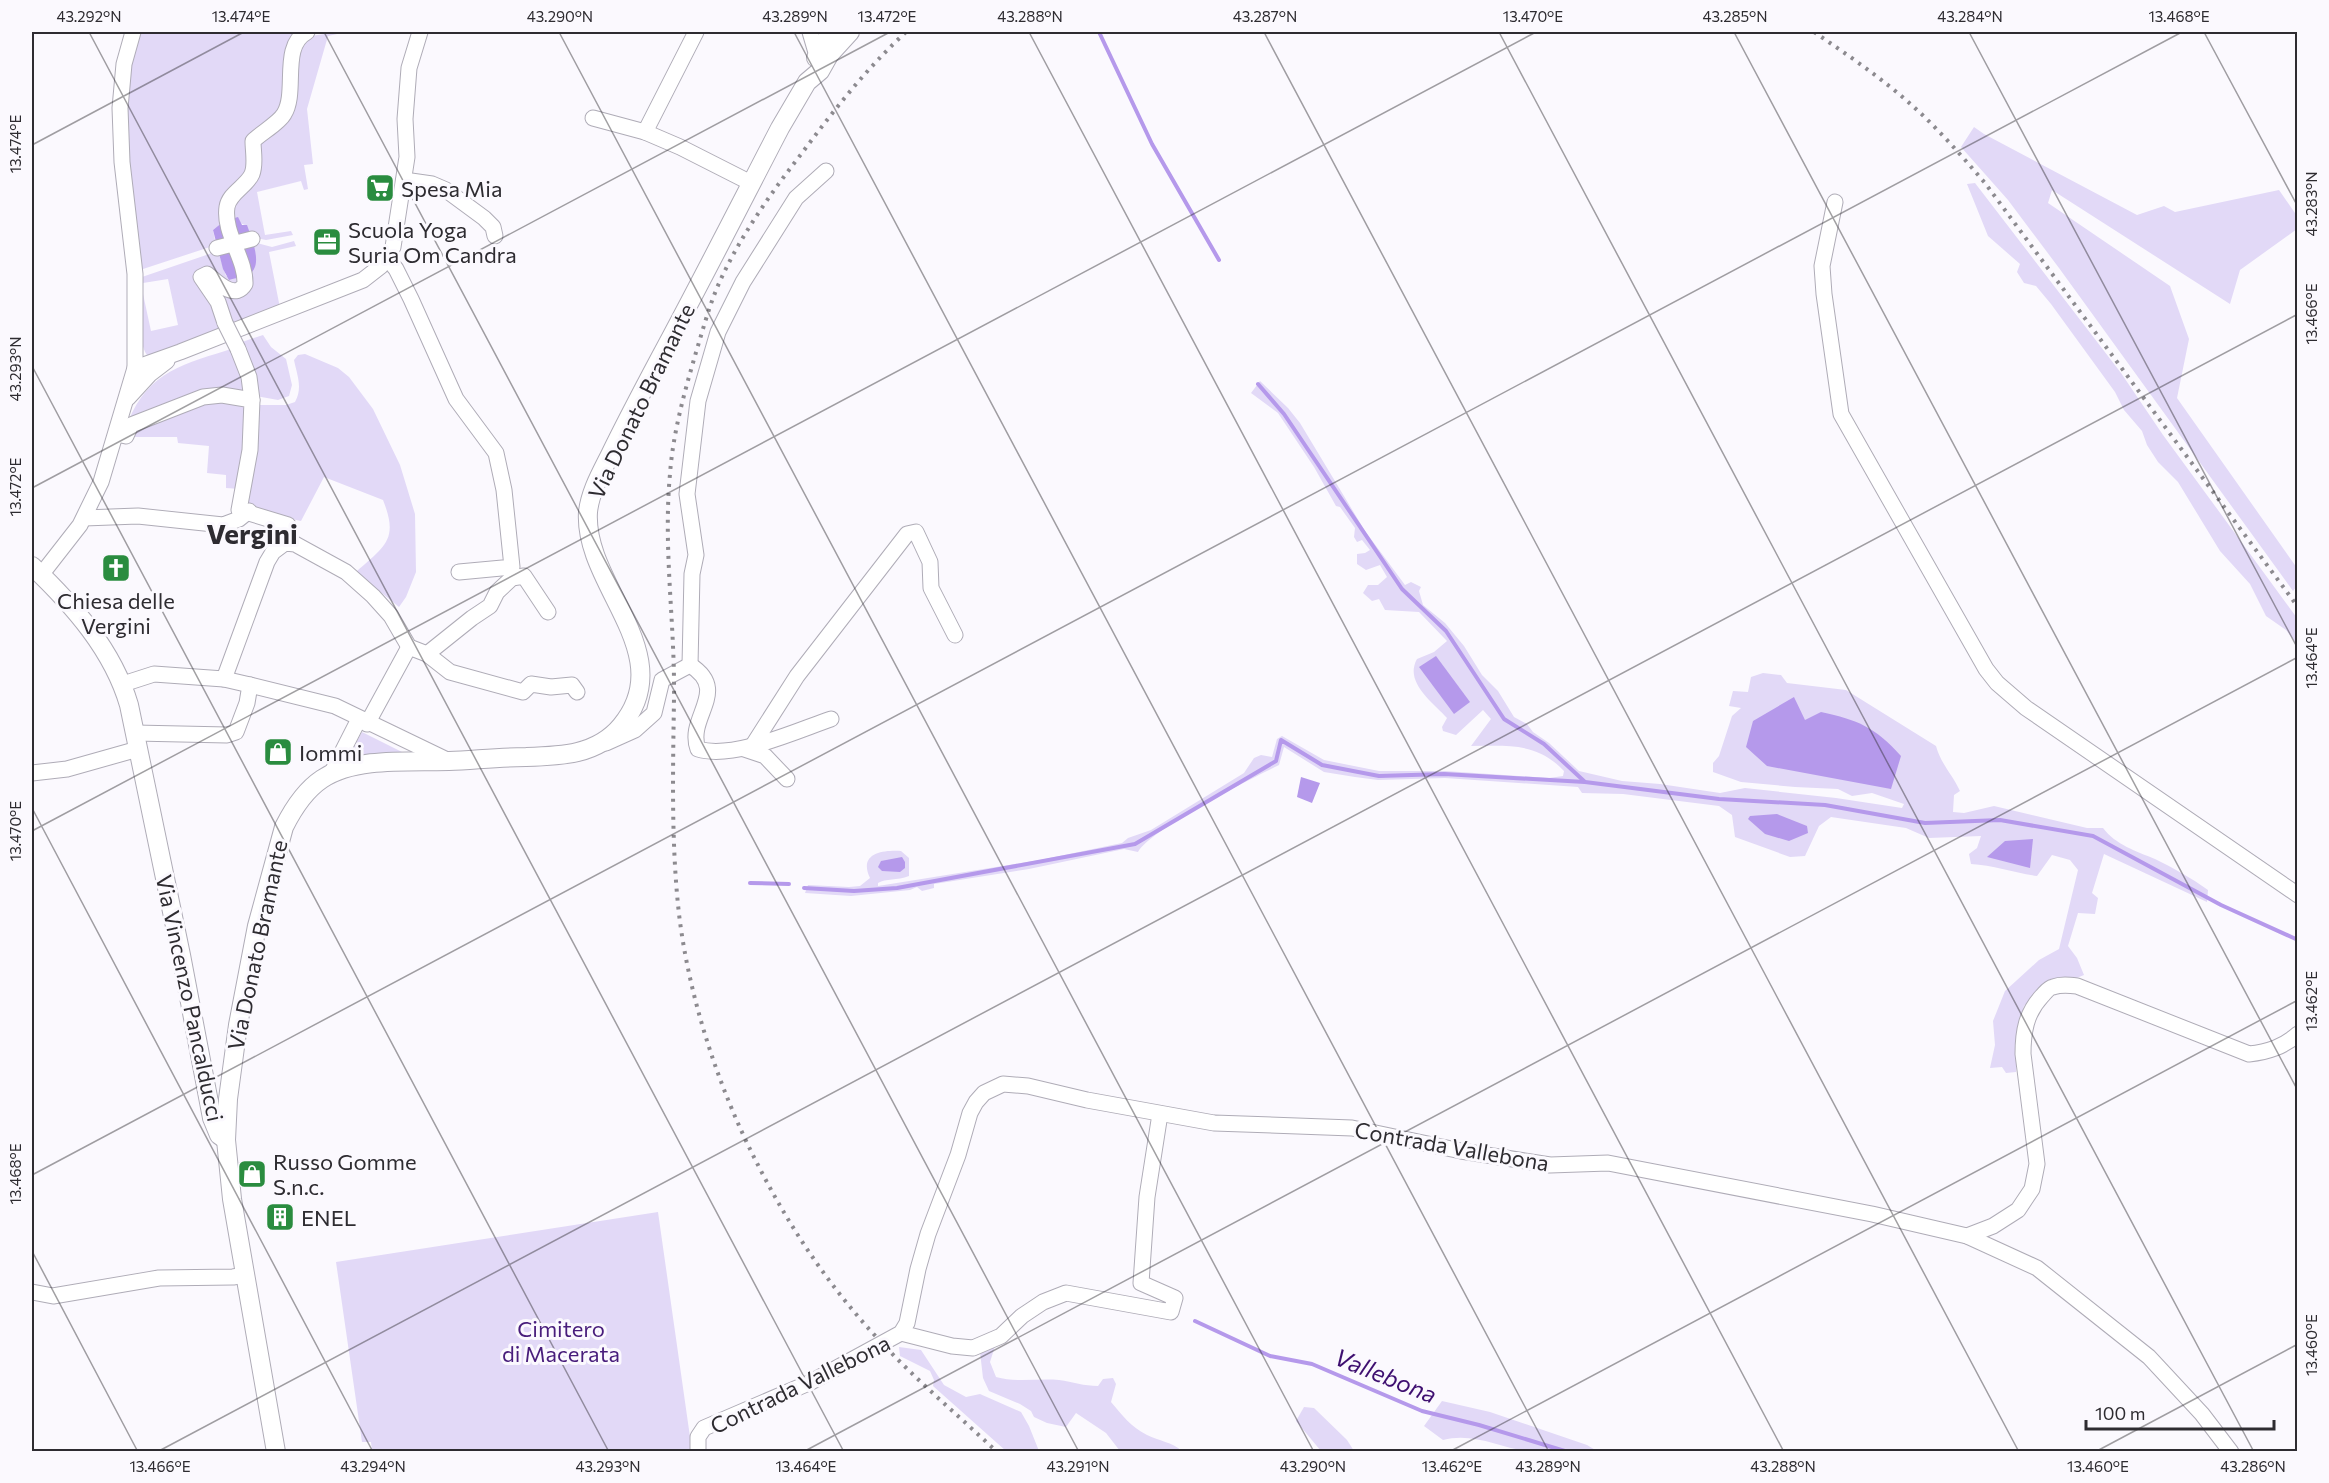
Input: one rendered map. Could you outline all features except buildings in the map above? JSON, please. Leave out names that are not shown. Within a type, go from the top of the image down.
[{"type":"main road","name":"Via Donato Bramante","points":[[226,1140],[230,1078],[237,1025],[257,926],[284,827],[307,790],[331,774],[355,766],[381,763],[551,757],[579,753],[595,747],[615,733],[631,712],[638,691],[640,672],[637,644],[591,541],[589,502],[630,414],[751,183],[807,82],[811,65],[830,32]]},
{"type":"main road","name":"Via Donato Bramante","points":[[807,82],[820,71],[829,56],[850,32]]},
{"type":"main road","name":"Via Vincenzo Pancalducci","points":[[36,570],[86,624],[123,684],[181,955],[212,1118],[219,1135],[226,1140],[230,1186],[276,1452]]},
{"type":"street","points":[[36,570],[62,550],[84,518],[101,482],[135,368],[135,274],[122,162],[120,108],[124,64],[133,32]]},
{"type":"street","points":[[84,518],[138,516],[223,525],[239,519],[244,511],[252,400],[249,377],[218,302],[201,277],[207,274],[235,292],[243,288],[245,284],[228,220],[229,201],[252,176],[253,141],[284,115],[289,99],[290,63],[296,43],[307,32]]},
{"type":"street","points":[[135,368],[363,280],[387,258],[393,247],[407,157],[405,119],[409,68],[420,32]]},
{"type":"street","points":[[645,132],[696,32]]},
{"type":"street","points":[[810,32],[817,56]]},
{"type":"street","points":[[593,118],[645,132],[751,183]]},
{"type":"street","points":[[690,665],[692,574],[696,555],[687,494],[698,401],[718,332],[743,282],[796,198],[826,171]]},
{"type":"street","points":[[404,180],[432,184],[446,190],[484,218],[493,227],[495,236]]},
{"type":"street","points":[[1834,202],[1822,266],[1841,414],[1986,669],[1997,683],[2026,708],[2298,895]]},
{"type":"street","points":[[217,248],[252,239]]},
{"type":"street","points":[[387,258],[396,269],[411,299],[456,399],[496,453],[504,490],[512,567],[459,572]]},
{"type":"street","points":[[126,400],[150,374],[180,352]]},
{"type":"street","points":[[117,434],[126,436],[131,425],[203,396],[222,395],[252,400]]},
{"type":"street","points":[[244,511],[288,525],[285,543]]},
{"type":"street","points":[[749,747],[797,676],[907,534],[916,532],[930,562],[931,588],[955,635]]},
{"type":"street","points":[[224,680],[267,562],[273,552],[285,543],[295,544],[346,572],[391,616],[409,647],[427,654],[450,672],[523,692],[531,684],[550,687],[572,686],[577,692]]},
{"type":"street","points":[[427,654],[490,606],[497,592],[512,578],[524,576],[548,612]]},
{"type":"street","points":[[331,774],[409,647]]},
{"type":"street","points":[[595,747],[635,730],[654,713],[662,680],[690,665]]},
{"type":"street","points":[[690,665],[707,683],[708,696],[694,738],[698,749],[708,752],[749,747],[831,719]]},
{"type":"street","points":[[123,684],[154,674],[224,680],[250,685],[335,706],[448,761]]},
{"type":"street","points":[[32,773],[67,769],[136,741],[227,735],[236,732],[247,703],[250,685]]},
{"type":"street","points":[[749,747],[765,756],[787,778]]},
{"type":"street","points":[[1967,1236],[1993,1226],[2018,1210],[2032,1189],[2037,1164],[2023,1054],[2023,1036],[2028,1016],[2037,1001],[2050,987],[2077,986],[2249,1054],[2266,1053],[2298,1034]]},
{"type":"street","name":"Contrada Vallebona","points":[[698,1452],[698,1437],[704,1428],[812,1382],[901,1333],[907,1323],[926,1243],[958,1155],[970,1113],[984,1093],[1003,1084],[1012,1083],[1214,1123],[1352,1128],[1461,1151],[1550,1165],[1608,1162],[1837,1207],[1967,1236],[2037,1268],[2149,1358],[2202,1414],[2231,1452]]},
{"type":"street","points":[[901,1333],[952,1346],[973,1348],[1000,1336],[1042,1302],[1066,1293],[1171,1312],[1175,1298],[1141,1283],[1147,1197],[1160,1114]]},
{"type":"street","points":[[32,1292],[53,1296],[159,1278],[245,1275]]},
{"type":"green space","points":[[138,32],[297,32],[284,98],[275,117],[259,127],[249,169],[224,221],[213,230],[216,245],[140,270],[124,138],[126,79]]},
{"type":"green space","points":[[346,32],[328,36],[307,109],[313,164],[304,165],[308,189],[304,190],[301,181],[257,192],[265,235],[291,231],[293,235],[266,240],[251,237],[245,225],[230,219],[241,194],[261,172],[257,158],[262,141],[284,123],[300,49],[311,36]]},
{"type":"green space","points":[[1974,127],[2137,215],[2164,206],[2175,212],[2279,190],[2297,216],[2297,229],[2240,270],[2230,304],[2052,190],[2048,203],[2170,286],[2189,339],[2177,398],[2297,568],[2297,586],[2293,591],[2059,268],[2008,200],[1961,147]]},
{"type":"green space","points":[[1975,183],[2121,373],[2163,435],[2297,618],[2297,644],[2286,630],[2266,616],[2250,584],[2220,551],[2178,482],[2158,462],[2147,445],[2142,431],[2124,410],[2115,392],[2051,304],[2036,286],[2024,283],[2017,272],[2020,264],[1988,236],[1967,184]]},
{"type":"green space","points":[[294,241],[296,246],[269,252],[280,308],[231,328],[206,277],[234,296],[251,264],[253,242],[272,247]]},
{"type":"green space","points":[[218,251],[226,276],[240,276],[243,284],[206,289],[225,331],[150,358],[141,338],[140,296],[143,294],[151,331],[178,325],[168,279],[143,283],[142,277]]},
{"type":"green space","points":[[263,335],[271,347],[286,359],[292,385],[289,396],[278,400],[256,396],[242,342]]},
{"type":"green space","points":[[234,348],[249,398],[223,392],[128,422],[147,391],[158,380],[184,365]]},
{"type":"green space","points":[[305,354],[338,368],[349,377],[373,409],[400,465],[415,514],[416,572],[406,597],[399,607],[356,572],[382,548],[389,534],[390,524],[383,500],[324,477],[301,521],[246,509],[256,405],[286,405],[295,402],[299,387],[294,360],[298,355]]},
{"type":"green space","points":[[1260,381],[1300,423],[1365,531],[1405,585],[1411,582],[1421,587],[1419,591],[1423,605],[1445,623],[1464,646],[1482,675],[1498,691],[1514,717],[1527,724],[1533,732],[1549,743],[1579,771],[1622,781],[1720,793],[1745,788],[1902,808],[1904,804],[1872,793],[1852,796],[1838,789],[1741,782],[1713,772],[1713,763],[1719,756],[1732,716],[1741,708],[1729,706],[1733,691],[1748,692],[1751,677],[1763,673],[1781,675],[1787,683],[1846,690],[1936,746],[1960,791],[1954,795],[1953,812],[1964,813],[1994,806],[2087,828],[2103,828],[2120,843],[2169,866],[2208,890],[2207,902],[2104,854],[2092,893],[2098,898],[2095,914],[2078,913],[2068,946],[2077,958],[2084,975],[2074,979],[2053,979],[2024,1006],[2017,1039],[2016,1072],[2006,1073],[2002,1067],[1990,1068],[1995,1045],[1993,1021],[2005,991],[2039,960],[2059,949],[2078,870],[2070,860],[2052,855],[2037,876],[1971,864],[1969,854],[1977,848],[1981,836],[1929,838],[1906,828],[1831,817],[1819,826],[1805,856],[1790,857],[1735,837],[1732,815],[1719,806],[1623,794],[1582,793],[1578,787],[1445,778],[1378,780],[1355,777],[1324,772],[1284,747],[1279,765],[1181,818],[1147,842],[1138,852],[1124,849],[1029,869],[934,884],[934,888],[922,891],[917,887],[910,890],[851,896],[805,893],[808,885],[860,886],[870,878],[867,863],[870,858],[887,851],[901,851],[909,858],[909,876],[881,881],[878,886],[1040,860],[1122,843],[1128,838],[1151,830],[1244,773],[1254,758],[1261,755],[1272,757],[1277,739],[1282,736],[1324,760],[1379,771],[1445,771],[1549,778],[1563,776],[1564,771],[1554,762],[1532,750],[1510,746],[1471,746],[1491,719],[1483,710],[1456,735],[1443,731],[1442,727],[1447,718],[1417,684],[1414,667],[1417,659],[1434,652],[1447,641],[1419,612],[1385,610],[1379,599],[1372,601],[1363,593],[1368,585],[1378,585],[1387,577],[1380,565],[1366,570],[1357,564],[1357,554],[1370,550],[1362,540],[1357,542],[1354,537],[1355,528],[1340,507],[1336,506],[1314,467],[1278,413],[1251,393]]},
{"type":"green space","points":[[202,402],[248,403],[247,449],[241,452],[240,489],[226,488],[226,475],[207,473],[209,446],[178,443],[177,437],[129,437],[133,430]]},
{"type":"green space","points":[[362,732],[404,753],[347,759]]},
{"type":"green space","name":"Cimitero di Macerata","points":[[658,1212],[692,1451],[372,1451],[371,1442],[362,1442],[336,1262]]},
{"type":"green space","points":[[996,1343],[990,1362],[996,1377],[1012,1380],[1059,1380],[1098,1386],[1103,1379],[1113,1378],[1116,1384],[1111,1402],[1123,1416],[1141,1432],[1182,1451],[1120,1451],[1106,1433],[1076,1413],[1066,1427],[1047,1423],[1034,1417],[1031,1411],[1020,1404],[989,1391],[983,1378],[980,1352]]},
{"type":"green space","points":[[899,1347],[921,1350],[944,1385],[966,1397],[980,1394],[1021,1412],[1039,1451],[1006,1451],[933,1386],[934,1380],[930,1371],[900,1356]]},
{"type":"green space","points":[[1442,1401],[1490,1412],[1587,1445],[1597,1451],[1544,1453],[1475,1439],[1443,1440],[1424,1426]]},
{"type":"green space","points":[[1304,1407],[1314,1408],[1347,1440],[1354,1451],[1321,1451],[1296,1421]]},
{"type":"shaded area","points":[[238,217],[242,225],[247,225],[255,249],[256,262],[250,274],[229,280],[223,269],[213,230],[224,221]]},
{"type":"shaded area","points":[[1436,656],[1470,702],[1454,714],[1419,667]]},
{"type":"shaded area","points":[[1794,697],[1805,720],[1821,712],[1845,718],[1874,731],[1892,746],[1901,756],[1891,789],[1767,766],[1746,747],[1753,721]]},
{"type":"shaded area","points":[[1301,777],[1320,783],[1312,803],[1297,797]]},
{"type":"shaded area","points":[[1777,814],[1807,826],[1808,833],[1789,841],[1765,834],[1748,819],[1750,816]]},
{"type":"shaded area","points":[[2033,839],[2030,868],[1987,857],[2005,841]]},
{"type":"shaded area","points":[[902,857],[905,868],[900,872],[882,871],[878,867],[881,861]]},
{"type":"waterway","points":[[1099,32],[1152,144],[1219,260]]},
{"type":"waterway","points":[[1258,384],[1284,414],[1402,589],[1446,631],[1504,719],[1544,744],[1585,782],[1719,799],[1825,805],[1925,823],[2000,820],[2093,836],[2221,905],[2298,940]]},
{"type":"waterway","points":[[804,888],[854,891],[897,888],[1135,844],[1276,761],[1281,740],[1322,765],[1379,776],[1444,774],[1585,782]]},
{"type":"waterway","points":[[750,883],[789,884]]},
{"type":"waterway","name":"Vallebona","points":[[1195,1321],[1270,1356],[1312,1364],[1422,1411],[1479,1425],[1568,1452]]},
{"type":"railway","points":[[906,32],[877,60],[838,106],[757,215],[716,289],[688,380],[674,443],[668,502],[668,558],[674,670],[675,860],[679,914],[698,1011],[731,1106],[784,1213],[813,1258],[863,1322],[909,1370],[997,1452]]},
{"type":"railway","points":[[1814,32],[1906,100],[1985,183],[2298,607]]},
{"type":"place","name":"Spesa Mia","points":[[380,188]]},
{"type":"place","name":"Scuola Yoga Suria Om Candra","points":[[327,242]]},
{"type":"place","name":"Chiesa delle Vergini","points":[[116,568]]},
{"type":"place","name":"Iommi","points":[[278,752]]},
{"type":"place","name":"Russo Gomme S.n.c.","points":[[252,1174]]},
{"type":"place","name":"ENEL","points":[[280,1217]]},
{"type":"district","name":"Vergini","points":[[252,533]]}]
